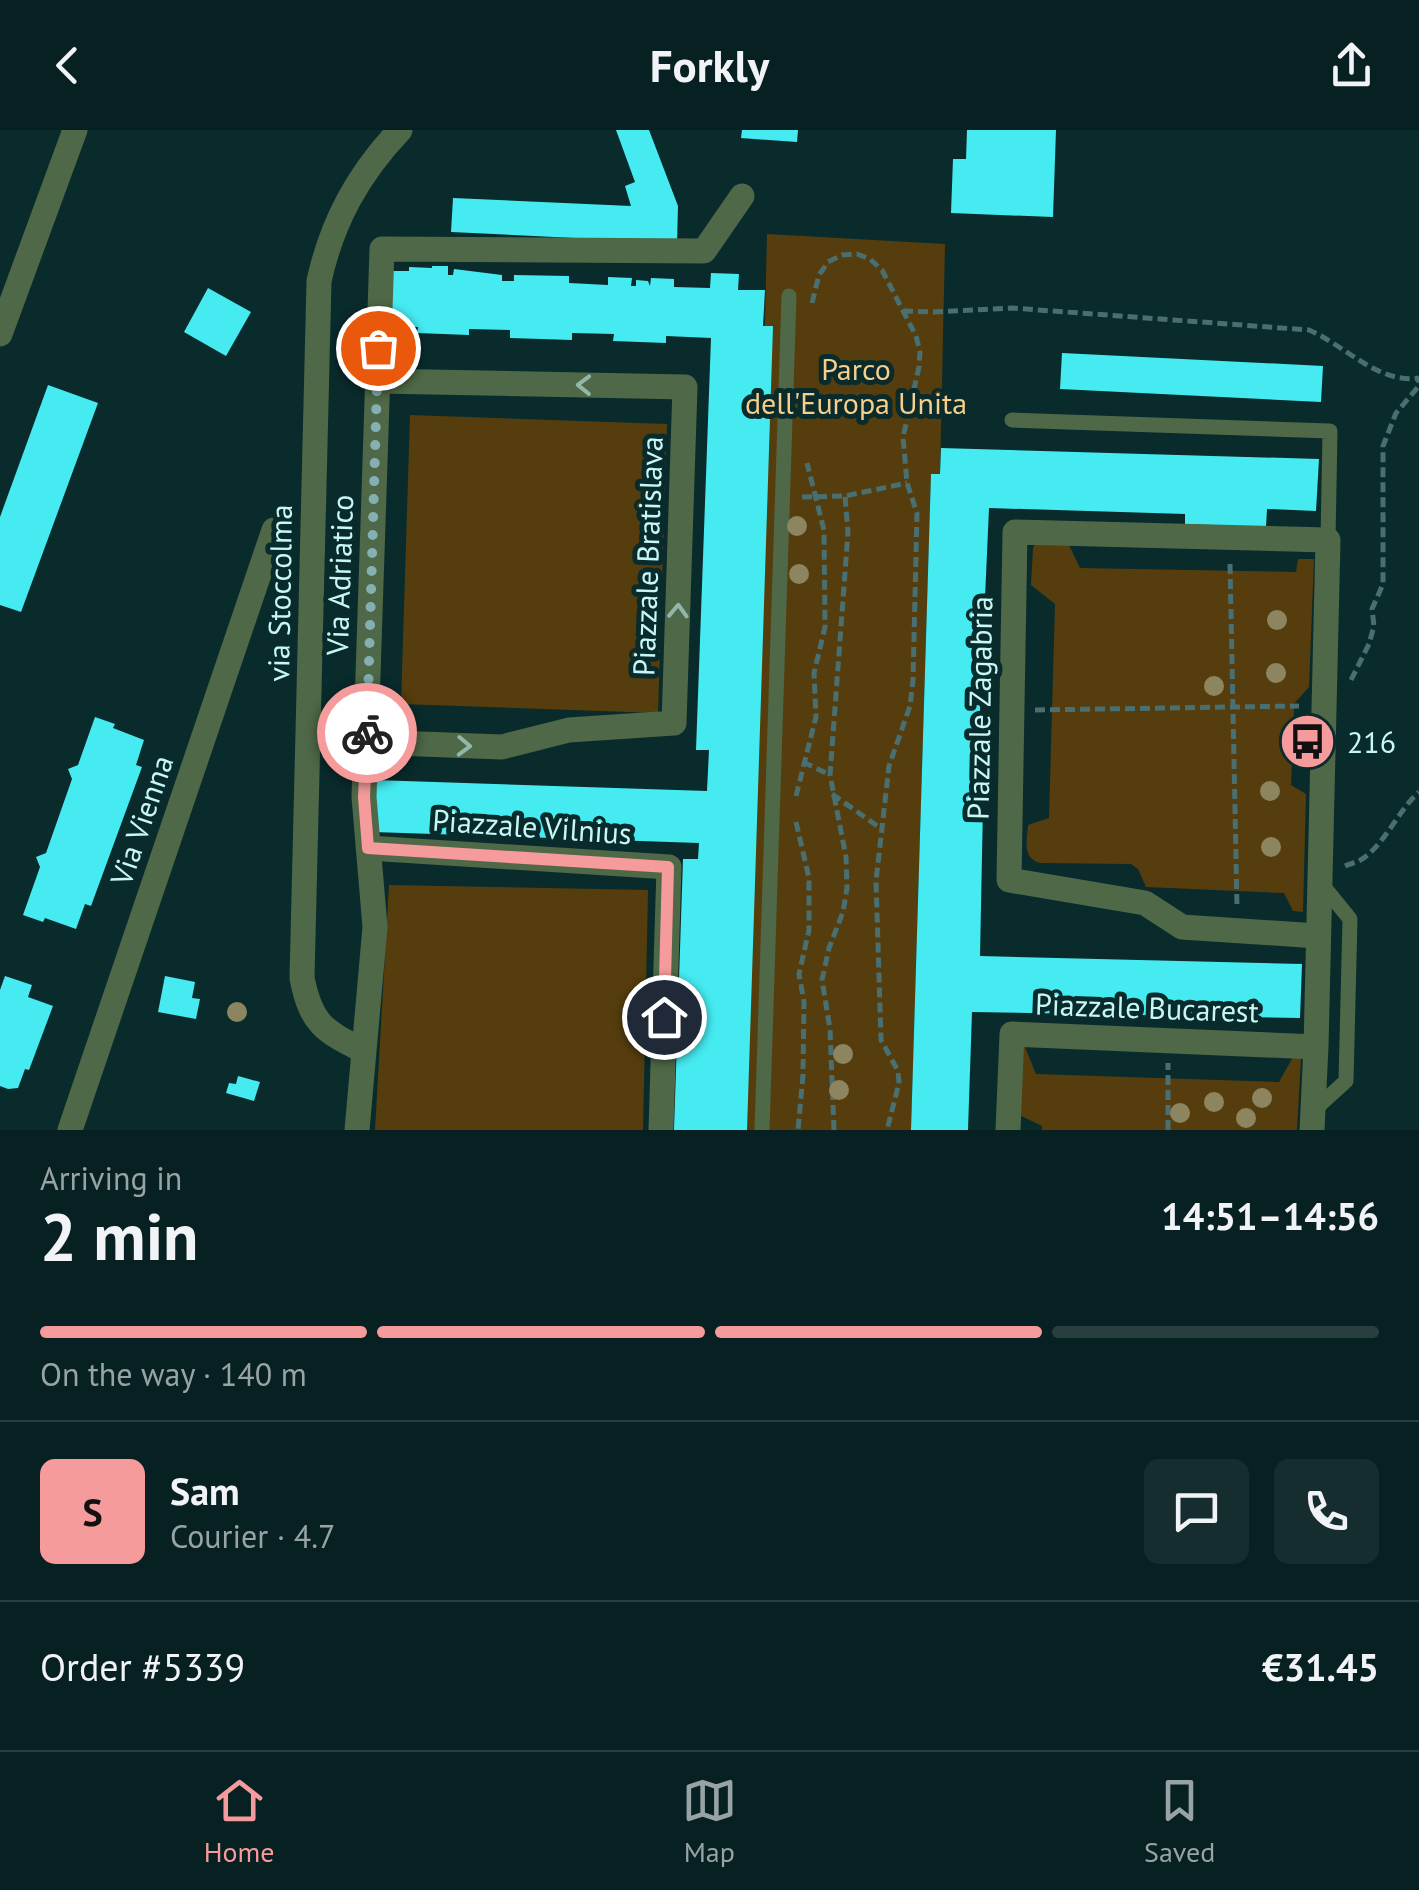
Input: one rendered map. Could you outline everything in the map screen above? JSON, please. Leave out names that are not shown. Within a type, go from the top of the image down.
[{"type":"street","points":[[0,334],[75,130]]},
{"type":"street","name":"via Stoccolma","points":[[364,1051],[325,1031],[308,1008],[302,978],[319,281],[340,211],[364,172],[400,130]]},
{"type":"street","name":"Via Adriatico","points":[[357,1130],[375,926],[364,797],[382,249],[704,251],[742,196]]},
{"type":"street","name":"Piazzale Bratislava","points":[[366,742],[502,747],[569,730],[674,724],[685,388],[377,382]]},
{"type":"street","name":"Via Vienna","points":[[70,1130],[274,530]]},
{"type":"street","name":"Piazzale Zagabria","points":[[1318,936],[1182,926],[1145,904],[1009,880],[1015,532],[1328,540]]},
{"type":"street","points":[[1313,1120],[1328,540]]},
{"type":"street","name":"Piazzale Vilnius","points":[[368,848],[668,867],[661,1130]]},
{"type":"street","name":"Piazzale Bucarest","points":[[1008,1130],[1012,1034],[1316,1047]]},
{"type":"lane","points":[[762,1130],[789,296]]},
{"type":"lane","points":[[1012,420],[1330,431],[1328,540]]},
{"type":"lane","points":[[1313,1120],[1346,1081],[1350,919],[1320,882]]},
{"type":"path","points":[[811,312],[820,275],[828,262],[842,255],[857,254],[882,270],[916,336],[920,352],[903,438],[907,483],[916,513],[914,680],[910,706],[888,766],[875,906],[880,1040],[898,1071],[887,1130]]},
{"type":"path","points":[[903,310],[1012,308],[1309,330],[1335,341],[1384,375],[1403,380],[1419,378],[1418,387],[1406,397],[1387,430],[1382,458],[1382,584],[1372,609],[1374,626],[1369,644],[1346,686]]},
{"type":"path","points":[[798,1130],[804,1002],[799,974],[809,930],[809,878],[794,809],[816,716],[814,673],[825,628],[824,530],[806,456]]},
{"type":"path","points":[[782,496],[844,496],[907,483]]},
{"type":"path","points":[[834,1130],[830,1028],[822,980],[829,948],[844,912],[847,888],[846,858],[830,775],[848,532],[844,496]]},
{"type":"path","points":[[1229,538],[1237,931]]},
{"type":"path","points":[[1012,711],[1324,706]]},
{"type":"path","points":[[803,762],[830,775]]},
{"type":"path","points":[[1351,862],[1363,858],[1419,792]]},
{"type":"path","points":[[832,794],[883,830]]},
{"type":"path","points":[[1168,1041],[1168,1130]]},
{"type":"green space","name":"Parco dell'Europa Unita","points":[[767,234],[945,244],[940,474],[931,475],[911,1130],[746,1130]]},
{"type":"green space","points":[[410,415],[667,424],[658,713],[401,704]]},
{"type":"green space","points":[[1067,541],[1080,568],[1296,572],[1298,559],[1314,559],[1309,687],[1294,704],[1291,785],[1306,794],[1303,912],[1293,911],[1284,893],[1146,887],[1138,869],[1131,864],[1040,863],[1030,857],[1028,825],[1049,818],[1055,604],[1031,585],[1033,548],[1035,544]]},
{"type":"green space","points":[[389,885],[648,890],[643,1130],[375,1130]]},
{"type":"green space","points":[[1017,1047],[1025,1047],[1036,1074],[1279,1082],[1293,1057],[1301,1057],[1297,1130],[1042,1130],[1042,1126],[1017,1114]]},
{"type":"building","points":[[616,130],[649,130],[678,206],[677,243],[451,232],[453,198],[631,206],[625,186],[635,182]]},
{"type":"building","points":[[742,130],[798,130],[797,142],[741,138]]},
{"type":"building","points":[[967,130],[1056,130],[1053,217],[951,213],[953,159],[966,159]]},
{"type":"building","points":[[448,266],[448,275],[453,275],[454,269],[502,275],[502,281],[514,281],[514,275],[569,276],[569,283],[608,285],[608,277],[632,278],[631,286],[636,286],[636,280],[648,281],[650,286],[651,278],[674,279],[674,287],[710,288],[711,273],[739,274],[738,290],[765,290],[763,326],[773,326],[747,1130],[674,1130],[683,859],[698,859],[699,843],[373,832],[374,780],[707,791],[709,750],[696,750],[711,338],[666,336],[666,343],[613,341],[614,334],[572,333],[572,340],[510,338],[510,330],[469,329],[469,335],[417,333],[418,327],[383,326],[385,271]]},
{"type":"building","points":[[208,288],[251,312],[226,356],[184,332]]},
{"type":"building","points":[[1062,353],[1323,366],[1321,402],[1060,389]]},
{"type":"building","points":[[48,385],[98,403],[21,612],[0,605],[0,517]]},
{"type":"building","points":[[941,448],[1319,459],[1316,511],[1267,509],[1266,527],[1185,524],[1185,514],[989,508],[978,755],[984,755],[980,956],[1302,964],[1300,1018],[972,1012],[968,1130],[911,1130],[931,474],[940,474]]},
{"type":"building","points":[[95,717],[144,740],[136,765],[142,767],[91,906],[85,904],[76,929],[23,915],[40,867],[36,857],[46,853],[72,779],[68,769],[78,765]]},
{"type":"building","points":[[5,976],[32,985],[28,997],[53,1006],[29,1070],[25,1069],[18,1088],[8,1089],[0,1086],[0,990]]},
{"type":"building","points":[[165,976],[195,982],[192,998],[200,999],[196,1019],[158,1012]]},
{"type":"building","points":[[238,1076],[260,1082],[254,1101],[226,1093],[229,1083],[236,1084]]},
{"type":"way so far","points":[[367,733],[378,348]]},
{"type":"place","name":"216","points":[[1308,741]]},
{"type":"route","points":[[367,733],[364,797],[368,848],[668,867],[664,1017]]}]
